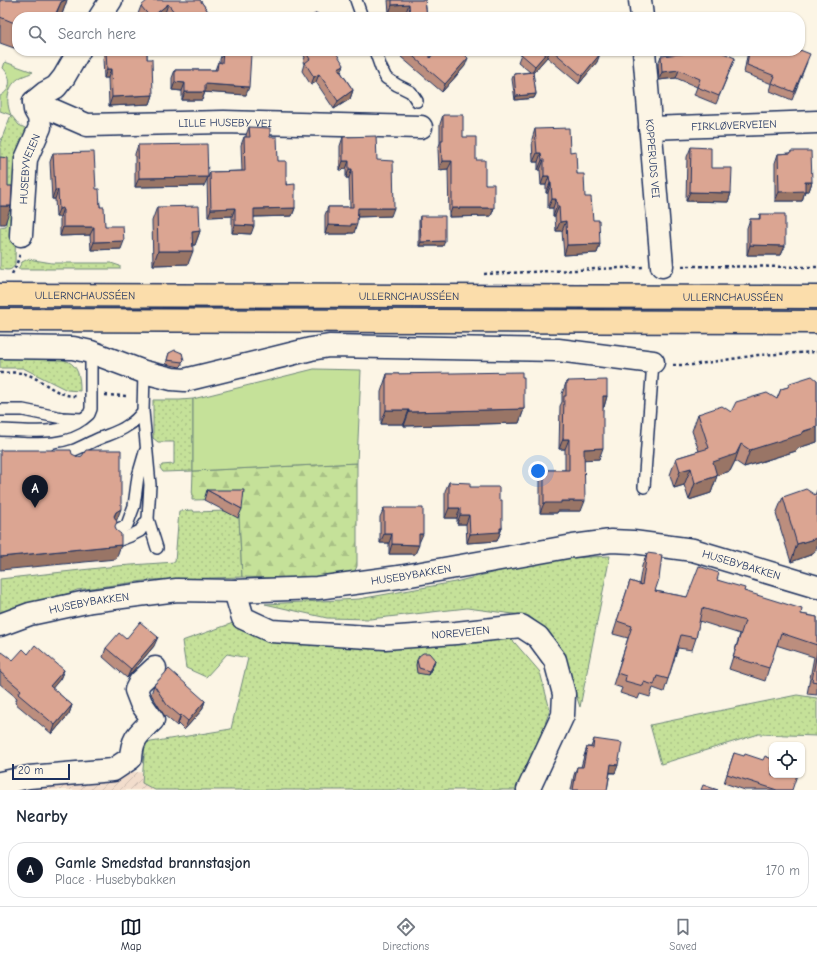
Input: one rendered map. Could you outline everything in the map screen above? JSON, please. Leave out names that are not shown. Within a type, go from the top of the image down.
[{"type":"highway","name":"ULLERNCHAUSSÉEN","points":[[0,294],[817,297]]},
{"type":"highway","points":[[0,320],[817,322]]},
{"type":"street","points":[[103,12],[111,0]]},
{"type":"street","points":[[640,0],[641,12]]},
{"type":"street","points":[[34,102],[45,93],[56,87],[64,77],[76,56]]},
{"type":"street","name":"KOPPERUDS VEI","points":[[644,56],[662,266]]},
{"type":"street","name":"LILLE HUSEBY VEI","points":[[34,102],[87,125],[224,122],[421,127]]},
{"type":"street","name":"HUSEBYVEIEN","points":[[21,235],[26,159],[40,127],[39,117],[35,110],[34,102]]},
{"type":"street","name":"FIRKLØVERVEIEN","points":[[650,128],[817,122]]},
{"type":"street","points":[[0,347],[73,348],[91,352],[144,372],[172,379],[185,380],[311,349],[329,346],[558,350],[653,362]]},
{"type":"street","name":"HUSEBYBAKKEN","points":[[0,625],[30,614],[91,601],[177,590],[235,591],[316,588],[399,577],[573,546],[611,541],[633,542],[692,550],[817,588]]},
{"type":"street","name":"NOREVEIEN","points":[[235,591],[243,618],[271,631],[385,638],[456,633],[521,626],[538,637],[555,660],[564,694],[563,714],[528,790]]},
{"type":"street","points":[[0,783],[29,777],[113,770],[131,758],[135,738],[153,720],[141,703],[136,690],[140,682],[155,668]]},
{"type":"lane","points":[[356,0],[360,12]]},
{"type":"lane","points":[[377,56],[386,78],[411,92],[417,101]]},
{"type":"lane","points":[[0,430],[59,430],[74,425],[89,414],[91,409],[91,352]]},
{"type":"lane","points":[[644,487],[653,362]]},
{"type":"lane","points":[[144,372],[144,411],[150,485],[148,519],[157,548]]},
{"type":"lane","points":[[0,410],[23,410],[62,418],[82,418]]},
{"type":"lane","points":[[47,455],[63,454],[83,447],[95,440],[126,427],[137,419],[144,411]]},
{"type":"lane","points":[[116,530],[127,525],[134,506],[138,476],[147,446]]},
{"type":"lane","points":[[75,460],[83,447]]},
{"type":"lane","points":[[116,541],[130,536],[140,530],[148,519]]},
{"type":"path","points":[[483,274],[662,266],[817,267]]},
{"type":"path","points":[[6,273],[16,274]]},
{"type":"path","points":[[653,362],[692,365],[758,355],[817,352]]},
{"type":"shaded area","points":[[131,772],[244,775],[277,790],[0,790],[43,779]]},
{"type":"green space","points":[[5,62],[33,72],[16,80],[10,89],[8,94],[8,104],[11,115],[0,111],[0,96],[9,87],[8,75],[3,68]]},
{"type":"green space","points":[[11,115],[19,125],[27,129],[16,207],[15,264],[11,269],[7,270],[0,269],[0,227],[6,226],[7,206],[0,160],[0,143]]},
{"type":"green space","points":[[28,259],[52,263],[111,263],[120,266],[120,269],[18,269],[22,262]]},
{"type":"green space","points":[[0,356],[63,359],[74,366],[78,372],[80,391],[67,390],[23,368],[0,368]]},
{"type":"green space","points":[[314,369],[361,370],[357,463],[193,471],[193,399]]},
{"type":"green space","points":[[193,399],[193,471],[163,472],[160,468],[162,465],[174,464],[174,442],[158,442],[153,438],[153,400]]},
{"type":"green space","points":[[357,463],[357,566],[354,573],[298,579],[242,577],[239,516],[241,499],[192,500],[193,471]]},
{"type":"green space","points":[[193,510],[194,512],[226,511],[239,516],[242,577],[151,580],[77,590],[62,596],[28,604],[0,613],[0,579],[117,566],[175,562],[179,511]]},
{"type":"green space","points":[[610,556],[580,707],[563,656],[546,630],[529,616],[467,608],[370,619],[327,618],[265,604],[359,599],[455,582],[548,559]]},
{"type":"green space","points":[[236,622],[509,636],[540,672],[550,710],[528,770],[516,790],[155,790],[142,783],[145,743],[231,729],[248,658],[227,654],[206,677],[186,668],[182,641]]},
{"type":"green space","points":[[797,695],[817,698],[817,736],[759,734],[661,764],[650,725]]},
{"type":"building","points":[[0,0],[65,0],[61,2],[56,12],[12,12],[12,22],[0,17]]},
{"type":"building","points":[[148,0],[200,0],[208,12],[174,12],[168,4],[158,12],[146,12],[141,6]]},
{"type":"building","points":[[392,0],[425,0],[426,12],[410,12],[409,4],[392,5]]},
{"type":"building","points":[[805,52],[810,54],[794,92],[772,83],[775,76],[747,65],[748,56],[805,56]]},
{"type":"building","points":[[106,56],[147,56],[147,59],[152,59],[153,95],[112,97],[111,69],[107,69]]},
{"type":"building","points":[[223,56],[251,56],[249,87],[205,84],[205,92],[185,92],[185,83],[175,82],[175,70],[217,70],[218,62],[222,63]]},
{"type":"building","points":[[308,56],[338,56],[344,65],[338,68],[353,90],[338,101],[319,74],[314,77],[305,63],[310,59]]},
{"type":"building","points":[[413,56],[430,56],[430,58],[432,56],[466,56],[468,58],[445,84]]},
{"type":"building","points":[[523,56],[544,56],[535,66]]},
{"type":"building","points":[[559,56],[598,56],[582,76]]},
{"type":"building","points":[[661,56],[730,56],[735,58],[719,96],[697,87],[700,79],[679,70],[662,72]]},
{"type":"building","points":[[533,72],[536,94],[516,96],[514,74]]},
{"type":"building","points":[[443,115],[463,115],[463,137],[476,137],[476,160],[485,160],[485,184],[494,184],[494,208],[452,208],[452,161],[442,161],[441,140],[443,140]]},
{"type":"building","points":[[249,127],[270,128],[270,137],[277,137],[278,161],[286,161],[286,185],[295,184],[295,208],[254,209],[254,226],[235,225],[235,208],[211,209],[210,172],[245,171],[244,137],[250,137]]},
{"type":"building","points":[[569,128],[570,152],[576,151],[577,174],[584,174],[585,197],[591,197],[593,220],[599,220],[600,244],[567,245],[566,221],[560,222],[559,206],[557,206],[556,199],[552,199],[549,176],[544,176],[544,160],[542,160],[541,153],[537,153],[535,129]]},
{"type":"building","points":[[376,136],[377,160],[393,161],[394,208],[358,208],[357,224],[351,224],[351,226],[328,225],[328,207],[353,207],[352,169],[349,169],[349,161],[343,161],[343,137]]},
{"type":"building","points":[[207,144],[208,177],[139,178],[138,145]]},
{"type":"building","points":[[691,147],[711,148],[711,168],[732,168],[731,193],[690,192]]},
{"type":"building","points":[[791,151],[811,151],[812,182],[805,182],[805,191],[779,192],[778,154],[791,153]]},
{"type":"building","points":[[94,152],[96,189],[99,189],[100,207],[104,207],[105,226],[123,226],[124,241],[94,242],[94,227],[63,227],[63,208],[59,209],[58,190],[55,190],[53,153]]},
{"type":"building","points":[[0,157],[8,158],[8,186],[12,186],[11,206],[0,206]]},
{"type":"building","points":[[199,206],[200,231],[192,232],[193,251],[158,251],[157,207]]},
{"type":"building","points":[[760,214],[785,214],[785,246],[750,245],[750,219],[760,219]]},
{"type":"building","points":[[420,216],[445,216],[445,241],[421,242]]},
{"type":"building","points":[[175,350],[182,353],[184,360],[182,362],[167,360],[169,353]]},
{"type":"building","points":[[522,372],[522,377],[524,377],[524,409],[409,412],[409,410],[386,410],[387,374]]},
{"type":"building","points":[[812,376],[817,380],[817,427],[804,431],[802,434],[750,450],[741,444],[736,454],[713,462],[717,476],[695,483],[691,468],[680,471],[676,458],[709,448],[698,414],[722,406],[731,412],[736,402],[767,393],[777,399],[781,389],[788,387],[790,383]]},
{"type":"building","points":[[607,380],[607,396],[603,396],[603,448],[584,449],[585,501],[544,503],[544,470],[569,470],[569,439],[563,439],[564,396],[566,396],[566,383],[568,383],[568,381]]},
{"type":"building","points":[[0,450],[71,450],[72,454],[78,457],[82,456],[86,450],[121,450],[121,509],[116,512],[114,516],[117,522],[115,526],[116,530],[121,534],[121,545],[0,557]]},
{"type":"building","points":[[449,482],[470,483],[470,487],[499,487],[499,500],[502,500],[502,528],[500,528],[500,532],[470,534],[469,515],[460,515],[460,508],[449,508]]},
{"type":"building","points":[[806,489],[815,495],[817,490],[817,538],[797,544],[783,497]]},
{"type":"building","points":[[207,490],[244,490],[242,509]]},
{"type":"building","points":[[384,508],[423,508],[423,534],[419,534],[419,545],[392,544],[392,534],[384,534]]},
{"type":"building","points":[[647,553],[662,555],[659,579],[655,591],[687,597],[699,566],[719,573],[717,580],[745,588],[744,591],[802,609],[801,614],[817,617],[817,645],[781,633],[769,668],[733,657],[745,621],[702,608],[696,638],[681,635],[668,679],[657,676],[654,685],[644,682],[643,686],[625,681],[626,676],[617,673],[632,626],[617,621],[630,581],[642,585]]},
{"type":"building","points":[[140,622],[158,637],[131,669],[106,648],[119,633],[126,639]]},
{"type":"building","points":[[35,645],[64,670],[50,686],[72,705],[55,725],[18,694],[21,690],[0,672],[0,655],[2,652],[13,660],[23,649],[28,654]]},
{"type":"building","points":[[817,651],[817,682],[812,681]]},
{"type":"building","points":[[423,653],[429,653],[435,660],[429,671],[419,668],[417,660]]},
{"type":"building","points":[[169,669],[205,701],[188,721],[167,705],[154,685]]},
{"type":"building","points":[[594,739],[622,743],[618,765],[611,764],[607,790],[573,790],[577,767],[583,767],[587,747],[593,748]]},
{"type":"building","points":[[734,753],[744,756],[745,754],[763,760],[765,756],[769,758],[769,778],[796,778],[792,790],[777,790],[727,774]]},
{"type":"building","points":[[703,785],[718,790],[701,790]]},
{"type":"place","name":"Gamle Smedstad brannstasjon","points":[[35,508]]}]
